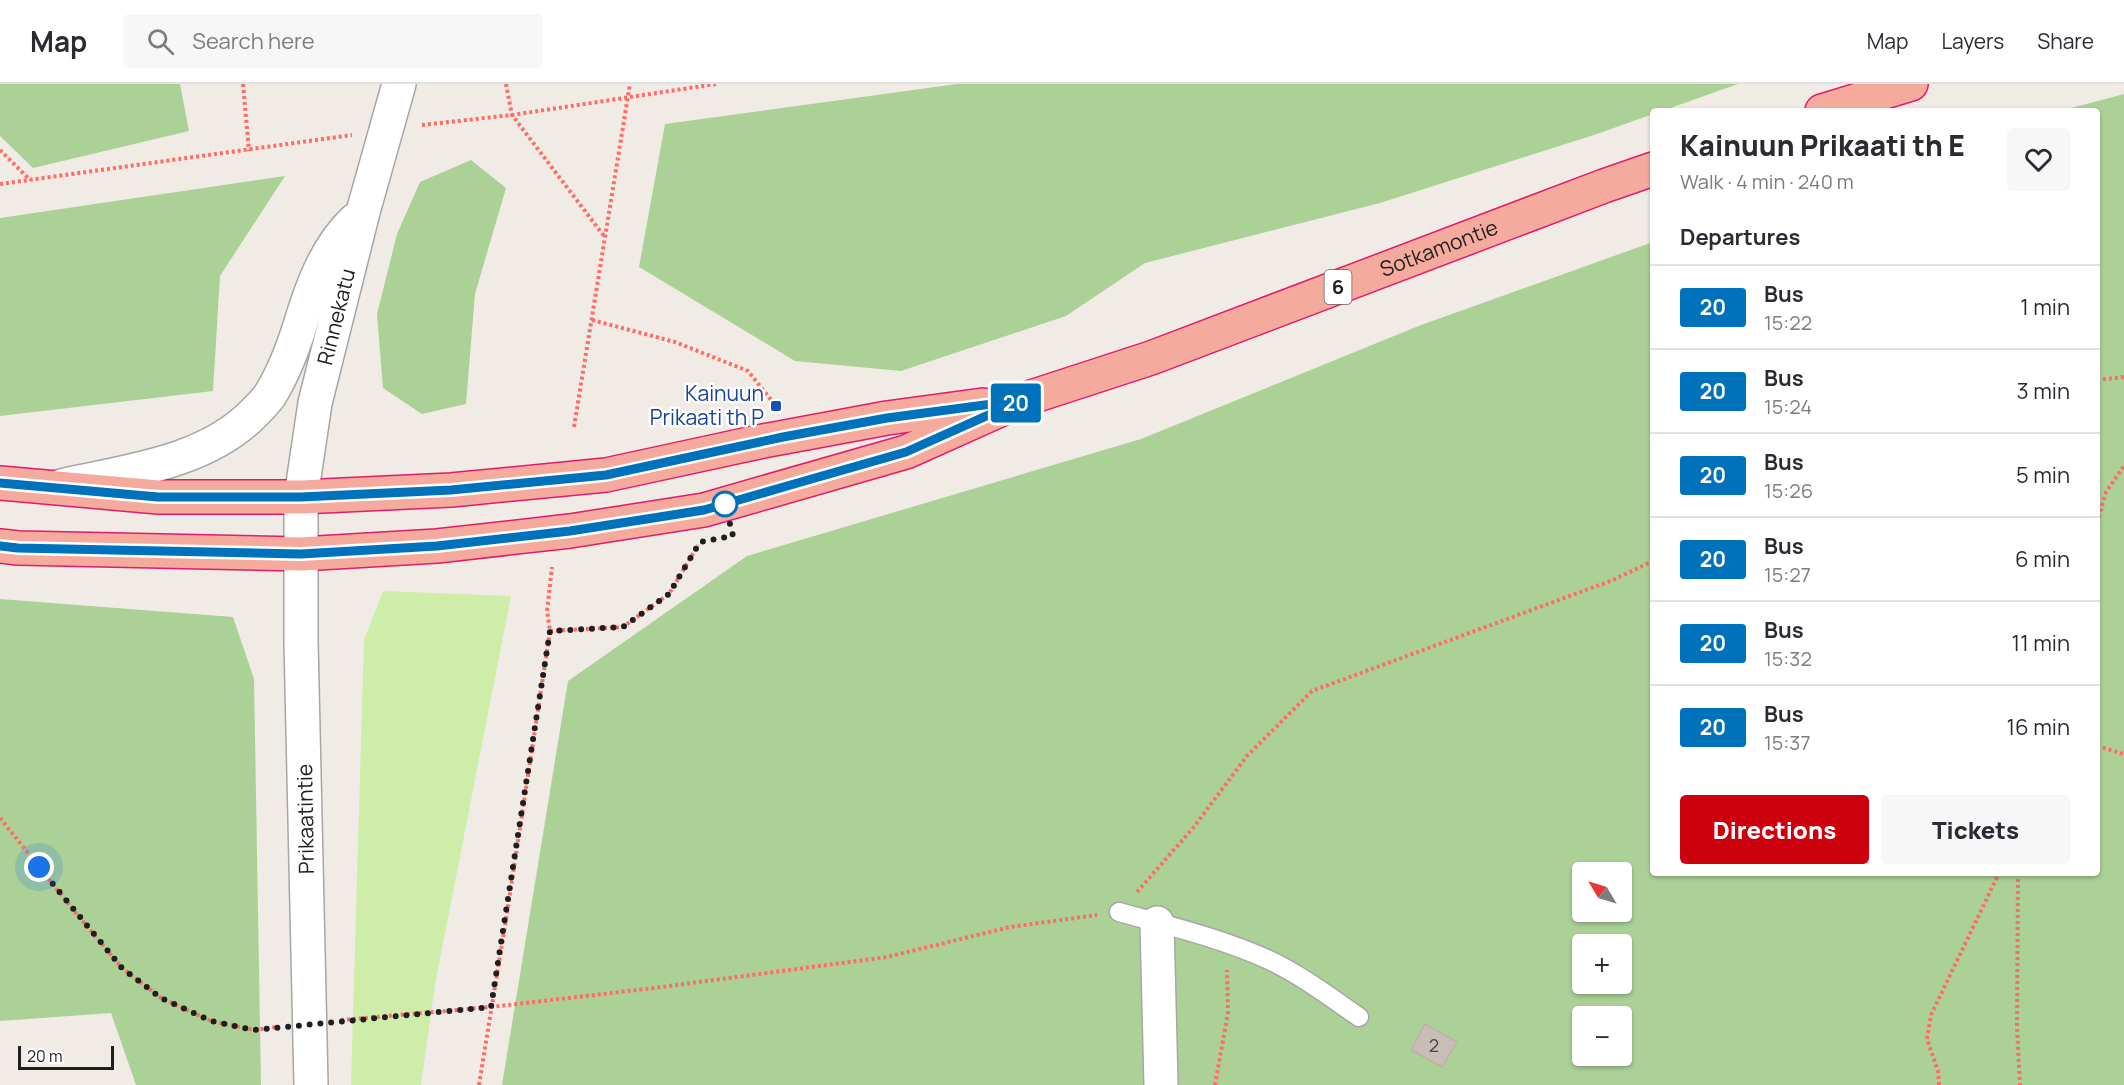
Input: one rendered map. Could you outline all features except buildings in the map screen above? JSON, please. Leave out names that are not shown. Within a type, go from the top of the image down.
[{"type":"highway","points":[[1832,108],[1911,84]]},
{"type":"highway","name":"Sotkamontie","points":[[0,546],[301,554],[448,545],[570,531],[704,510],[906,452],[1022,400],[1151,358],[1650,170]]},
{"type":"highway","name":"Sotkamontie","points":[[0,483],[158,497],[301,497],[451,490],[606,475],[796,434],[887,418],[1022,400]]},
{"type":"street","name":"Rinnekatu","points":[[301,554],[301,497],[315,403],[363,212],[399,84]]},
{"type":"street","points":[[53,488],[167,460],[204,448],[240,427],[270,396],[292,348],[313,284],[342,232],[363,212]]},
{"type":"street","name":"Prikaatintie","points":[[301,554],[311,1085]]},
{"type":"street","points":[[1157,923],[1161,1085]]},
{"type":"lane","points":[[1119,912],[1226,942],[1271,961],[1359,1017]]},
{"type":"path","points":[[243,84],[249,150]]},
{"type":"path","points":[[506,84],[512,115],[604,237]]},
{"type":"path","points":[[574,427],[630,84]]},
{"type":"path","points":[[415,125],[512,115],[716,84]]},
{"type":"path","points":[[0,184],[353,135]]},
{"type":"path","points":[[0,150],[30,180]]},
{"type":"path","points":[[592,320],[675,342],[748,371],[776,406]]},
{"type":"path","points":[[2100,380],[2124,377]]},
{"type":"path","points":[[2100,513],[2106,492],[2124,466]]},
{"type":"path","points":[[550,631],[623,627],[669,594],[700,542]]},
{"type":"path","points":[[479,1085],[550,631],[547,611],[553,556]]},
{"type":"path","points":[[0,818],[122,968],[161,998],[211,1021],[254,1030],[491,1007],[886,957],[1010,927],[1119,912],[1193,828],[1247,756],[1312,691],[1613,580],[1650,562]]},
{"type":"path","points":[[2100,747],[2124,754]]},
{"type":"path","points":[[1939,1085],[1938,1071],[1927,1039],[1930,1015],[1998,876]]},
{"type":"path","points":[[2018,876],[2017,1028],[2020,1085]]},
{"type":"path","points":[[1215,1085],[1228,1013],[1226,942]]},
{"type":"green space","points":[[0,84],[180,84],[189,131],[33,168],[0,136]]},
{"type":"green space","points":[[957,84],[1738,84],[1670,108],[1650,108],[1650,115],[1597,134],[1380,203],[1145,263],[1066,316],[901,371],[795,361],[639,267],[665,124]]},
{"type":"green space","points":[[2124,94],[2124,1085],[502,1085],[568,681],[747,556],[1141,439],[1421,325],[1650,243],[1650,876],[2100,876],[2100,108],[2071,108]]},
{"type":"green space","points":[[471,160],[506,188],[475,294],[466,404],[422,414],[383,388],[377,314],[397,234],[420,182]]},
{"type":"green space","points":[[285,176],[220,276],[213,391],[0,416],[0,218]]},
{"type":"green space","points":[[383,591],[511,596],[435,984],[421,1085],[351,1085],[364,640]]},
{"type":"green space","points":[[0,599],[233,617],[254,679],[261,1085],[136,1085],[111,1013],[0,1021]]},
{"type":"bus line","name":"20","points":[[0,483],[158,497],[301,497],[451,490],[606,475],[763,441],[887,418],[1022,400],[906,452],[704,510],[570,531],[437,546],[301,554],[0,546]]},
{"type":"place","name":"Kainuun Prikaati th P","points":[[776,406]]},
{"type":"route","points":[[39,867],[122,968],[161,998],[211,1021],[254,1030],[491,1007],[550,631],[623,627],[669,594],[700,542],[733,536],[725,504]]}]
